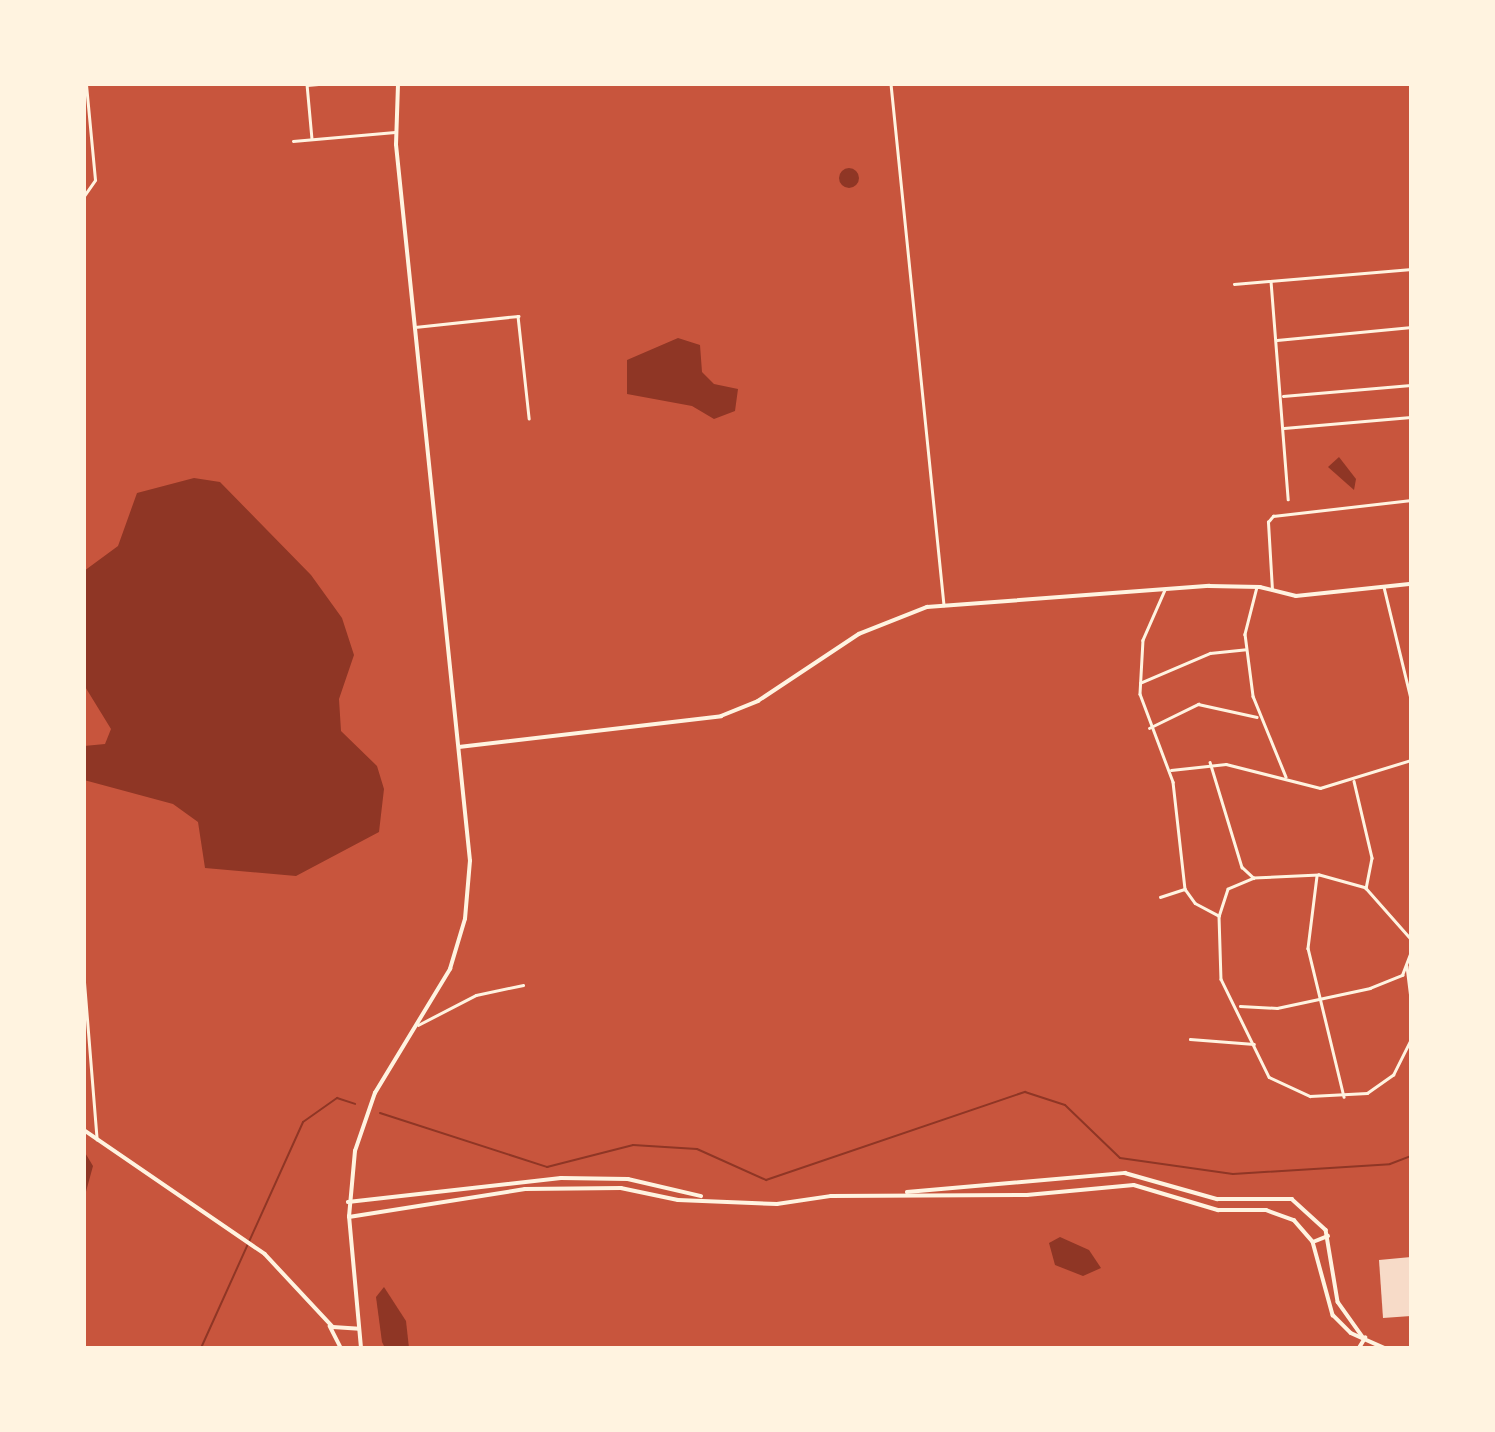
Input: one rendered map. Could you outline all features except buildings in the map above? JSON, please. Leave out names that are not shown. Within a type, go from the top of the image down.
[{"type":"street","points":[[84,196],[91,194],[86,84]]},
{"type":"street","points":[[312,139],[307,85],[318,84]]},
{"type":"street","points":[[361,1348],[348,1202],[370,1103],[450,969],[468,902],[470,845],[395,132],[398,84]]},
{"type":"street","points":[[891,84],[944,604]]},
{"type":"street","points":[[293,141],[395,132]]},
{"type":"street","points":[[1234,284],[1411,269]]},
{"type":"street","points":[[1271,281],[1283,396],[1289,499]]},
{"type":"street","points":[[415,327],[518,316],[529,418]]},
{"type":"street","points":[[1277,340],[1411,327]]},
{"type":"street","points":[[1283,396],[1411,385]]},
{"type":"street","points":[[1284,428],[1411,417]]},
{"type":"street","points":[[1272,590],[1268,522],[1273,516],[1411,500]]},
{"type":"street","points":[[459,747],[721,716],[758,701],[875,626],[944,604],[1166,589],[1257,586],[1296,596],[1411,584]]},
{"type":"street","points":[[1257,586],[1248,605],[1246,649],[1257,718],[1286,777]]},
{"type":"street","points":[[1384,587],[1411,699]]},
{"type":"street","points":[[1166,589],[1148,621],[1139,684],[1148,729],[1170,770],[1185,889],[1195,903],[1219,916]]},
{"type":"street","points":[[1139,684],[1210,653],[1246,649]]},
{"type":"street","points":[[1148,729],[1198,704],[1257,718]]},
{"type":"street","points":[[1170,770],[1210,762],[1286,777],[1314,788],[1354,780],[1411,760]]},
{"type":"street","points":[[1210,762],[1242,867],[1254,878]]},
{"type":"street","points":[[1354,780],[1372,858],[1366,888]]},
{"type":"street","points":[[1317,876],[1308,948],[1321,994],[1343,1097]]},
{"type":"street","points":[[1411,939],[1366,888],[1317,876],[1254,878],[1228,889],[1219,916],[1218,967],[1240,1006],[1254,1044],[1279,1083],[1310,1096],[1343,1097],[1367,1093],[1392,1075],[1411,1039]]},
{"type":"street","points":[[1160,897],[1185,889]]},
{"type":"street","points":[[1240,1006],[1277,1008],[1321,994],[1370,988],[1402,975],[1411,951]]},
{"type":"street","points":[[1407,965],[1411,997]]},
{"type":"street","points":[[84,976],[97,1139]]},
{"type":"street","points":[[418,1025],[476,995],[523,985]]},
{"type":"street","points":[[1190,1039],[1254,1044]]},
{"type":"street","points":[[84,1130],[257,1248],[327,1321],[338,1329],[359,1329]]},
{"type":"street","points":[[902,1193],[944,1184],[1030,1186],[1135,1174],[1217,1199],[1292,1199],[1315,1214],[1328,1236],[1335,1296],[1365,1338]]},
{"type":"street","points":[[348,1202],[561,1178],[628,1179],[710,1198],[777,1204],[902,1193],[1027,1195],[1134,1185],[1218,1210],[1276,1211],[1313,1242],[1328,1307],[1345,1329],[1384,1348]]},
{"type":"street","points":[[349,1217],[515,1189],[621,1188],[677,1200],[710,1198]]},
{"type":"street","points":[[1313,1242],[1328,1236]]},
{"type":"street","points":[[327,1321],[341,1348]]},
{"type":"street","points":[[1359,1348],[1365,1338]]},
{"type":"shaded area","points":[[845,168],[853,168],[859,178],[853,188],[845,188],[839,182],[839,174]]},
{"type":"shaded area","points":[[678,338],[700,345],[702,372],[714,384],[738,389],[735,411],[714,419],[692,406],[627,394],[627,360]]},
{"type":"shaded area","points":[[1339,457],[1356,479],[1354,490],[1328,467]]},
{"type":"shaded area","points":[[194,478],[220,482],[311,575],[342,618],[354,655],[339,699],[341,731],[377,766],[384,789],[379,832],[296,876],[205,868],[198,822],[173,804],[84,780],[84,746],[105,744],[111,729],[84,685],[84,571],[118,546],[137,493]]},
{"type":"shaded area","points":[[84,1151],[93,1166],[84,1199]]},
{"type":"shaded area","points":[[1060,1237],[1089,1250],[1101,1268],[1083,1276],[1055,1265],[1049,1243]]},
{"type":"shaded area","points":[[384,1287],[406,1321],[409,1348],[385,1348],[382,1342],[376,1297]]},
{"type":"waterway","points":[[380,1113],[547,1167],[633,1145],[697,1149],[766,1180],[1025,1092],[1065,1105],[1120,1158],[1233,1174],[1390,1164],[1411,1156]]},
{"type":"waterway","points":[[201,1348],[303,1122],[337,1098],[355,1104]]}]
